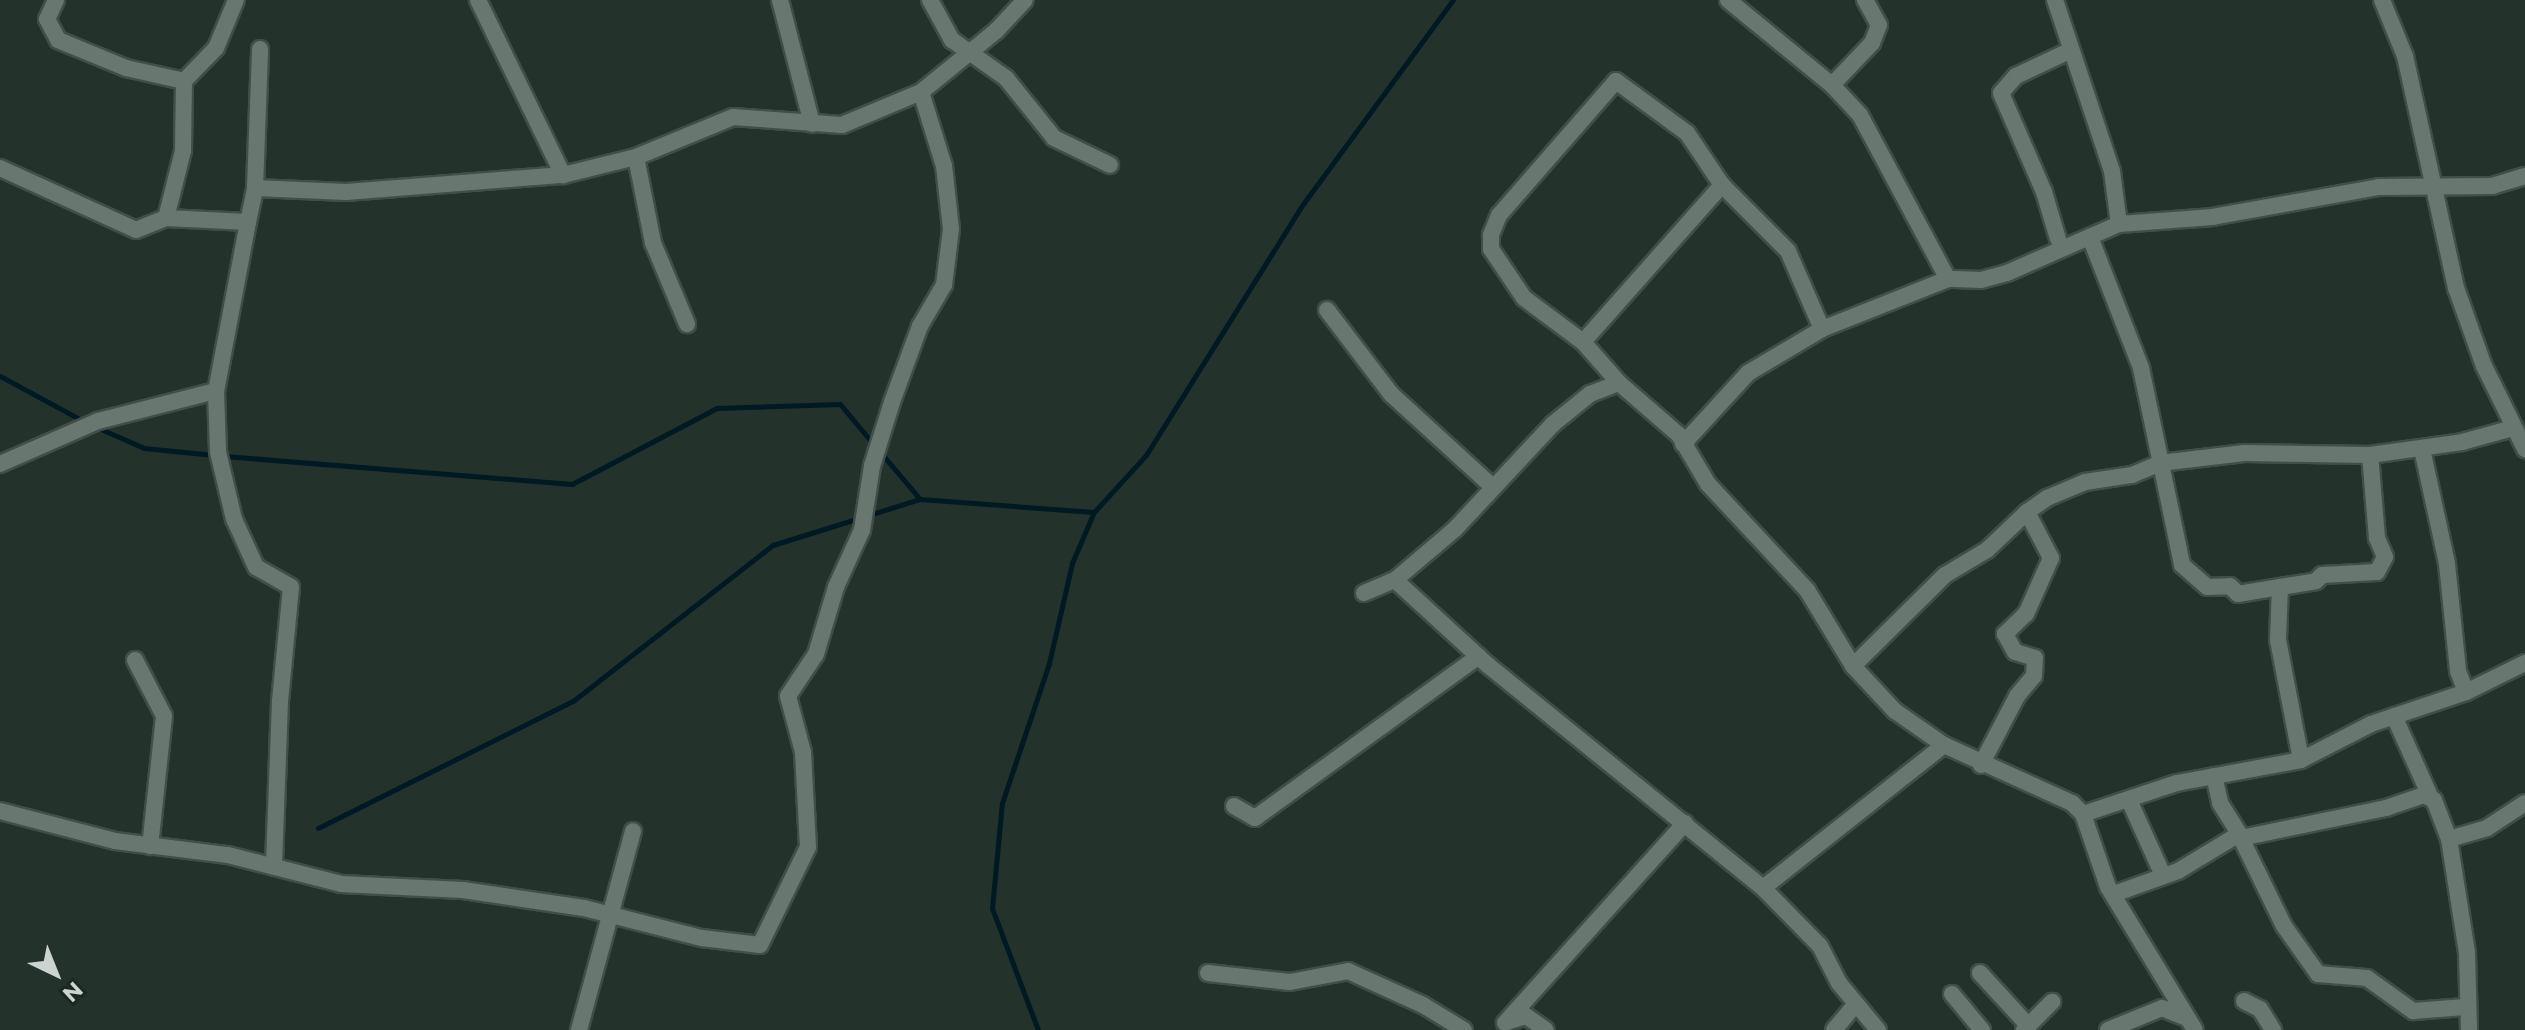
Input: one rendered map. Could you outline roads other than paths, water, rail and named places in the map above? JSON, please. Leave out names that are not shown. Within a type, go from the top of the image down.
[{"type":"street","points":[[56,0],[47,19],[58,40],[126,68],[184,81]]},
{"type":"street","points":[[166,218],[183,151],[184,81],[216,48],[236,0]]},
{"type":"street","points":[[478,0],[563,175]]},
{"type":"street","points":[[780,0],[812,124]]},
{"type":"street","points":[[930,0],[952,40],[972,49],[1006,78],[1054,138],[1110,165]]},
{"type":"street","points":[[255,188],[346,192],[563,175],[636,157],[733,117],[842,125],[921,92],[1025,0]]},
{"type":"street","points":[[1728,0],[1832,85],[1877,140],[1948,279]]},
{"type":"street","points":[[1832,85],[1872,43],[1879,25],[1865,0]]},
{"type":"street","points":[[2055,0],[2112,171],[2119,224]]},
{"type":"street","points":[[2382,0],[2405,56],[2456,288],[2513,428],[2525,449]]},
{"type":"street","points":[[260,49],[255,188],[216,391],[219,456],[234,519],[256,567],[291,587],[280,701],[274,867]]},
{"type":"street","points":[[2058,239],[2044,192],[2001,93],[2016,76],[2071,50]]},
{"type":"street","points":[[1822,329],[1788,251],[1722,185],[1687,133],[1616,81],[1499,215],[1491,235],[1491,249],[1524,298],[1583,342],[1619,383],[1683,444],[1721,500],[1807,590],[1853,666],[1895,711],[1944,745],[1981,765],[2072,803],[2083,814],[2114,894],[2191,1024]]},
{"type":"street","points":[[0,818],[0,811],[150,846],[228,855],[341,884],[463,890],[610,916],[702,938],[760,945],[808,847],[803,752],[788,696],[816,654],[836,587],[862,530],[872,466],[920,326],[944,285],[951,229],[944,166],[921,92]]},
{"type":"street","points":[[636,157],[653,243],[687,324]]},
{"type":"street","points":[[0,168],[136,230],[166,218],[248,222]]},
{"type":"street","points":[[1683,444],[1748,373],[1822,329],[1948,279],[1981,280],[2007,273],[2119,224],[2213,217],[2379,187],[2434,183],[2493,186],[2525,176]]},
{"type":"street","points":[[1583,342],[1722,185]]},
{"type":"street","points":[[2090,237],[2141,368],[2160,463],[2188,575],[2207,587],[2230,586],[2238,594],[2316,581],[2322,575],[2377,572],[2385,557],[2377,538],[2370,455]]},
{"type":"street","points":[[1327,310],[1391,394],[1493,487]]},
{"type":"street","points":[[1364,593],[1395,580],[1493,487],[1553,424],[1590,394],[1619,383]]},
{"type":"street","points":[[0,464],[91,425],[216,391]]},
{"type":"street","points":[[1853,666],[1945,575],[1987,550],[2027,512],[2085,482],[2132,475],[2160,463],[2244,453],[2370,455],[2422,449],[2513,428]]},
{"type":"street","points":[[2422,449],[2447,564],[2458,671],[2466,692]]},
{"type":"street","points":[[1981,765],[2017,696],[2034,676],[2035,658],[2015,652],[2005,634],[2026,614],[2051,558],[2027,512]]},
{"type":"street","points":[[1395,580],[1479,656],[1763,888],[1820,946],[1856,1004],[1878,1030]]},
{"type":"street","points":[[2280,587],[2278,640],[2301,760]]},
{"type":"street","points":[[1234,806],[1255,818],[1479,656]]},
{"type":"street","points":[[135,660],[164,716],[150,846]]},
{"type":"street","points":[[2083,814],[2214,776],[2301,760],[2394,716],[2466,692],[2525,663]]},
{"type":"street","points":[[2394,716],[2449,839],[2467,953],[2465,1007],[2469,1030]]},
{"type":"street","points":[[1763,888],[1944,745]]},
{"type":"street","points":[[2214,776],[2220,803],[2240,836],[2284,926],[2318,974],[2367,978],[2413,1011],[2465,1007]]},
{"type":"street","points":[[2114,894],[2162,873],[2178,871],[2240,836],[2430,796]]},
{"type":"street","points":[[2129,800],[2162,873]]},
{"type":"street","points":[[2449,839],[2487,828],[2525,803]]},
{"type":"street","points":[[1501,1027],[1685,823]]},
{"type":"street","points":[[579,1030],[633,831]]},
{"type":"street","points":[[1208,973],[1290,982],[1348,971],[1464,1030]]},
{"type":"street","points":[[1980,973],[2025,1027],[2052,1002]]},
{"type":"street","points":[[1952,994],[1982,1030]]},
{"type":"street","points":[[2244,1001],[2260,1009],[2273,1030]]},
{"type":"street","points":[[1834,1030],[1856,1004]]},
{"type":"street","points":[[2108,1030],[2162,1008],[2191,1024]]},
{"type":"street","points":[[1501,1027],[1526,1016],[1546,1030]]},
{"type":"waterway","points":[[318,828],[573,701],[773,545],[920,499],[1094,512],[1146,455],[1303,204],[1453,0]]},
{"type":"waterway","points":[[0,376],[87,423]]},
{"type":"waterway","points":[[224,456],[572,484],[717,408],[840,404],[875,446]]},
{"type":"waterway","points":[[96,427],[144,448],[214,455]]},
{"type":"waterway","points":[[881,453],[920,499]]},
{"type":"waterway","points":[[1038,1030],[992,908],[1002,803],[1049,663],[1072,563],[1094,512]]}]
